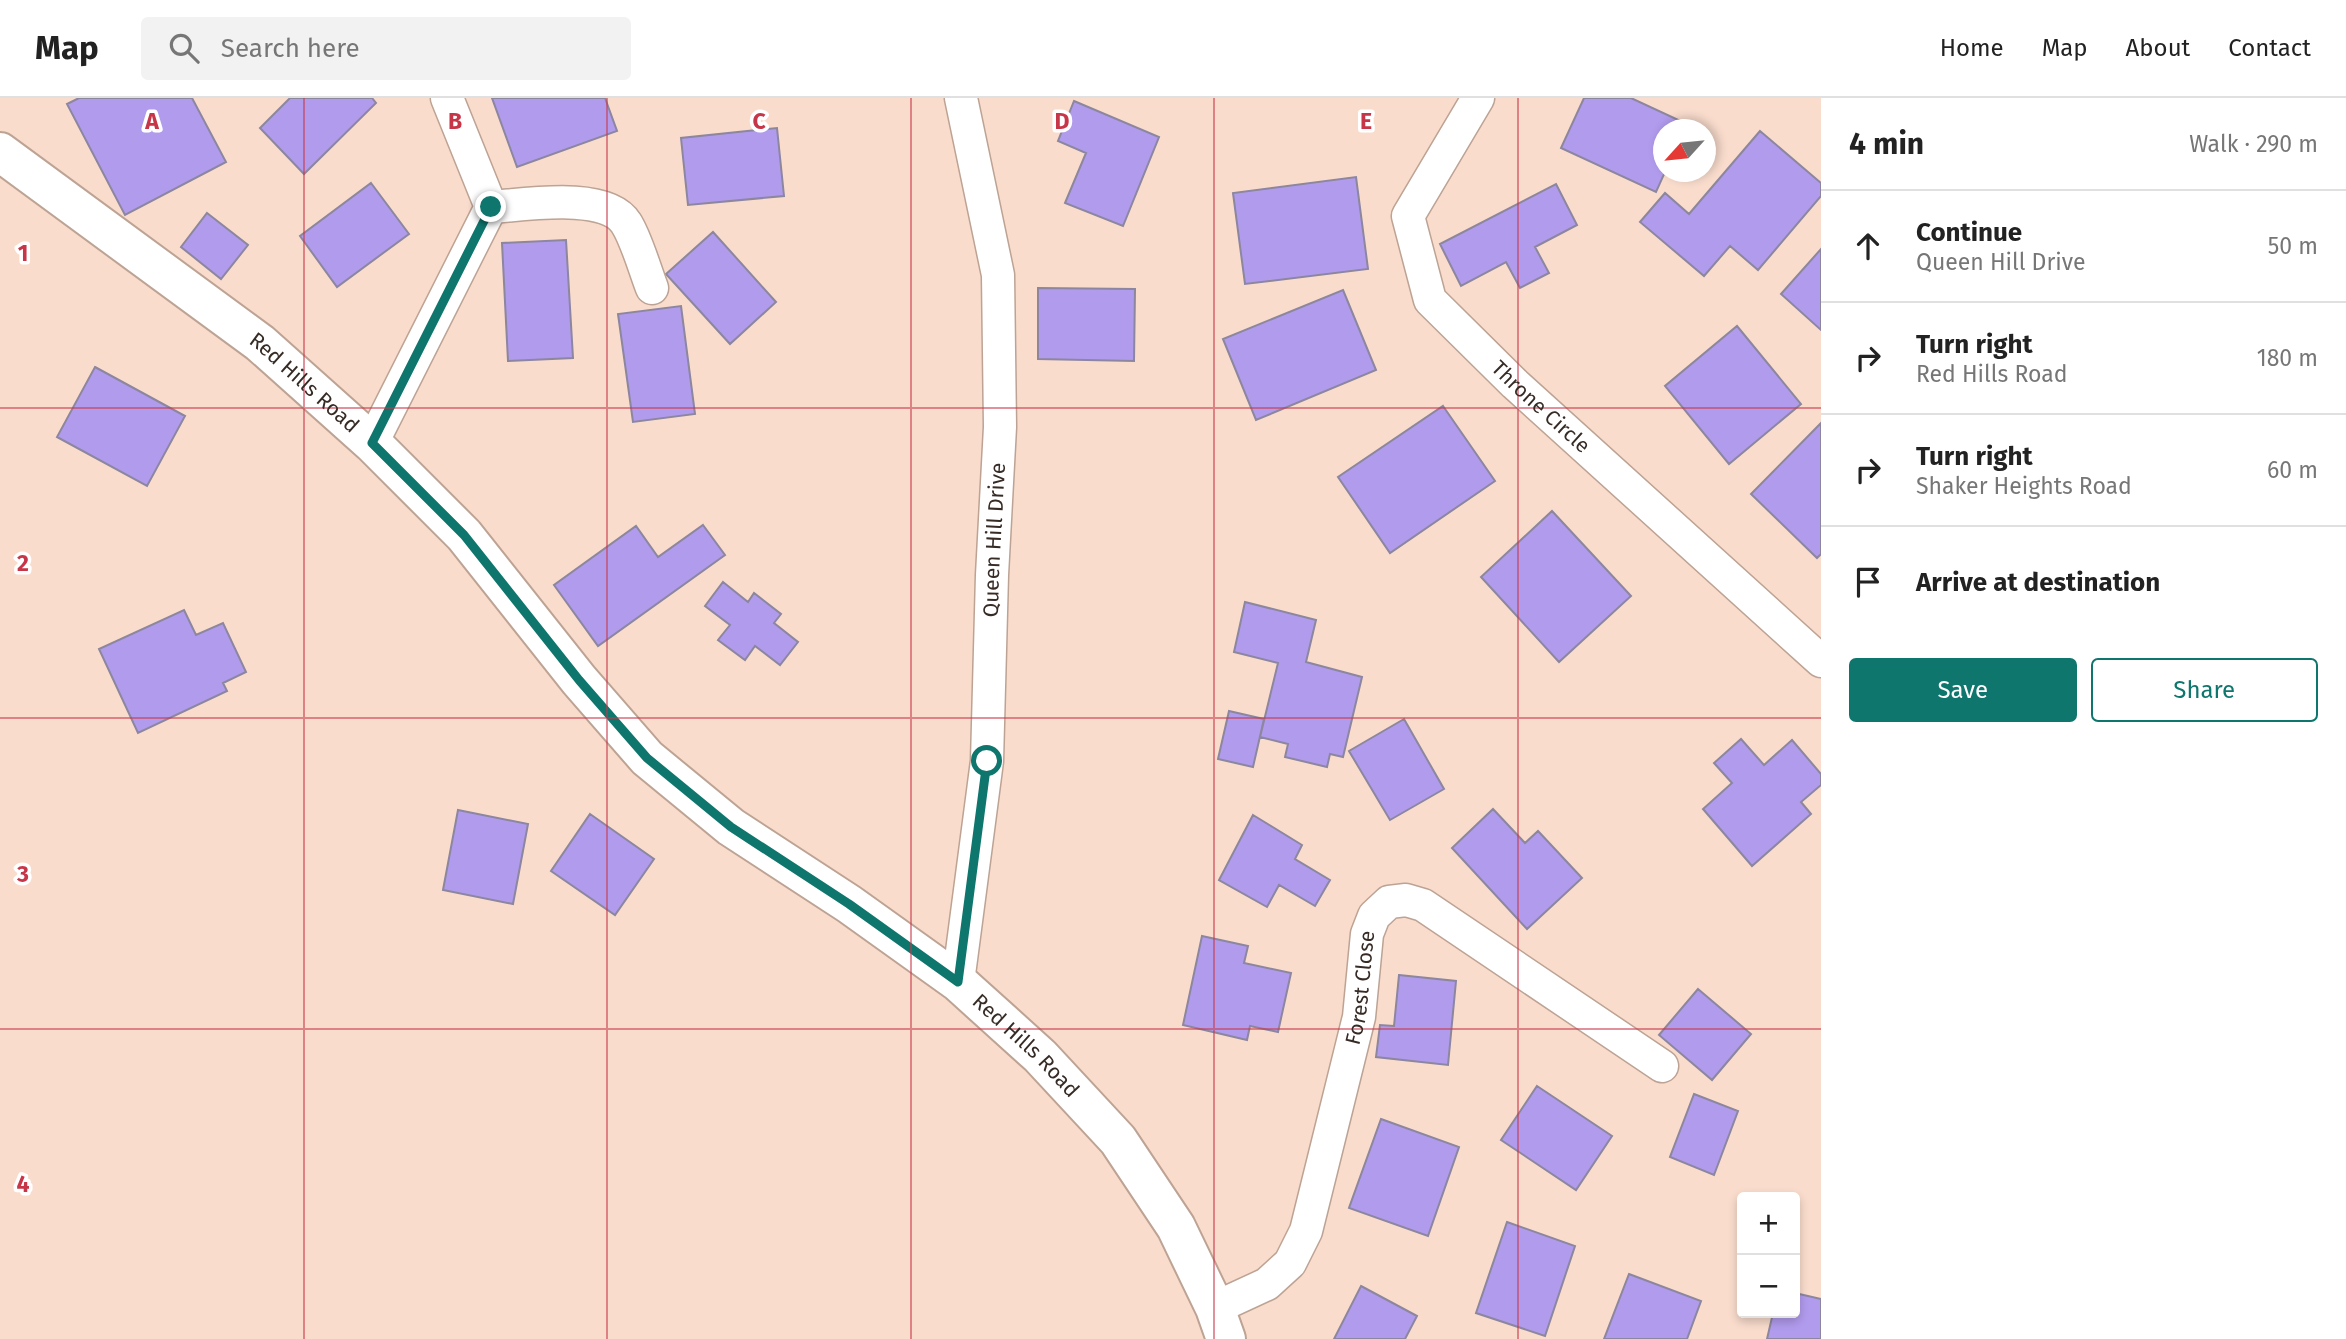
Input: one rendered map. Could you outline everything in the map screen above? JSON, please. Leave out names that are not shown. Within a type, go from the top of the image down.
[{"type":"main road","name":"Red Hills Road","points":[[0,152],[260,343],[372,443],[464,535],[579,680],[647,758],[731,827],[849,904],[958,982],[1040,1056],[1118,1140],[1177,1227],[1220,1323]]},
{"type":"street","points":[[372,443],[491,207],[447,98]]},
{"type":"street","name":"Queen Hill Drive","points":[[958,982],[987,761],[992,575],[1000,427],[998,275],[961,98]]},
{"type":"street","name":"Throne Circle","points":[[1478,98],[1408,216],[1430,300],[1516,384],[1821,661]]},
{"type":"street","points":[[491,207],[578,202],[609,210],[626,221],[652,288]]},
{"type":"street","name":"Forest Close","points":[[1220,1323],[1290,1263],[1306,1231],[1359,1017],[1367,934],[1374,916],[1389,902],[1406,900],[1423,905],[1662,1066]]},
{"type":"building","points":[[79,98],[192,98],[226,162],[125,215],[67,104]]},
{"type":"building","points":[[290,98],[372,98],[376,103],[304,174],[260,128]]},
{"type":"building","points":[[492,98],[605,98],[617,131],[517,167]]},
{"type":"building","points":[[1584,98],[1631,98],[1676,119],[1653,119],[1653,182],[1660,182],[1656,192],[1561,148]]},
{"type":"building","points":[[1074,101],[1159,137],[1123,226],[1065,203],[1086,153],[1058,141]]},
{"type":"building","points":[[777,128],[784,196],[688,205],[681,138]]},
{"type":"building","points":[[1760,131],[1821,183],[1821,196],[1758,270],[1730,246],[1704,276],[1640,222],[1665,193],[1689,214]]},
{"type":"building","points":[[1356,177],[1368,269],[1245,284],[1233,193]]},
{"type":"building","points":[[371,183],[409,234],[337,287],[300,236]]},
{"type":"building","points":[[1556,184],[1577,225],[1535,247],[1549,273],[1520,288],[1506,262],[1461,286],[1440,244]]},
{"type":"building","points":[[207,213],[248,245],[221,279],[181,247]]},
{"type":"building","points":[[713,232],[776,302],[730,344],[666,274]]},
{"type":"building","points":[[566,240],[573,358],[508,361],[502,243]]},
{"type":"building","points":[[1821,249],[1821,330],[1781,294]]},
{"type":"building","points":[[1038,288],[1135,289],[1134,361],[1038,359]]},
{"type":"building","points":[[1343,290],[1376,370],[1256,420],[1223,339]]},
{"type":"building","points":[[681,306],[695,414],[633,422],[618,314]]},
{"type":"building","points":[[1737,326],[1801,404],[1729,464],[1665,386]]},
{"type":"building","points":[[95,367],[185,416],[147,486],[57,437]]},
{"type":"building","points":[[1443,406],[1495,481],[1390,553],[1338,477]]},
{"type":"building","points":[[1821,423],[1821,554],[1817,558],[1751,494]]},
{"type":"building","points":[[1552,511],[1631,596],[1559,662],[1481,577]]},
{"type":"building","points":[[703,525],[725,555],[598,646],[554,585],[636,526],[658,557]]},
{"type":"building","points":[[723,582],[748,602],[754,593],[781,614],[774,623],[798,642],[780,665],[755,646],[745,660],[718,640],[730,625],[705,606]]},
{"type":"building","points":[[1245,602],[1316,620],[1306,662],[1362,677],[1343,757],[1330,754],[1327,767],[1285,757],[1288,744],[1260,737],[1278,663],[1234,652]]},
{"type":"building","points":[[184,610],[196,635],[223,623],[246,672],[223,683],[227,691],[138,733],[99,649]]},
{"type":"building","points":[[1229,711],[1264,719],[1253,767],[1218,759]]},
{"type":"building","points":[[1404,719],[1444,789],[1390,820],[1349,751]]},
{"type":"building","points":[[1741,739],[1764,765],[1792,740],[1821,774],[1821,785],[1801,802],[1811,814],[1752,866],[1703,809],[1732,783],[1714,763]]},
{"type":"building","points":[[1493,809],[1525,843],[1538,831],[1582,878],[1527,929],[1452,848]]},
{"type":"building","points":[[458,810],[528,824],[513,904],[443,890]]},
{"type":"building","points":[[590,814],[654,859],[615,915],[551,871]]},
{"type":"building","points":[[1253,815],[1302,845],[1295,859],[1330,880],[1315,906],[1279,885],[1267,907],[1219,880]]},
{"type":"building","points":[[1202,936],[1248,946],[1244,963],[1291,973],[1278,1032],[1250,1026],[1247,1040],[1183,1025]]},
{"type":"building","points":[[1399,975],[1456,981],[1448,1065],[1376,1057],[1380,1025],[1394,1026]]},
{"type":"building","points":[[1698,989],[1751,1034],[1712,1080],[1659,1035]]},
{"type":"building","points":[[1537,1086],[1612,1136],[1576,1190],[1501,1140]]},
{"type":"building","points":[[1694,1094],[1738,1111],[1714,1175],[1670,1157]]},
{"type":"building","points":[[1381,1119],[1459,1147],[1428,1236],[1349,1208]]},
{"type":"building","points":[[1507,1222],[1575,1246],[1545,1336],[1476,1313]]},
{"type":"building","points":[[1629,1274],[1701,1301],[1687,1339],[1604,1339]]},
{"type":"building","points":[[1361,1286],[1417,1316],[1405,1339],[1334,1339]]},
{"type":"building","points":[[1800,1294],[1821,1299],[1821,1339],[1767,1339],[1772,1318],[1800,1318]]},
{"type":"route","points":[[491,207],[372,443],[464,535],[579,680],[647,758],[731,827],[849,904],[958,982],[987,761]]}]
